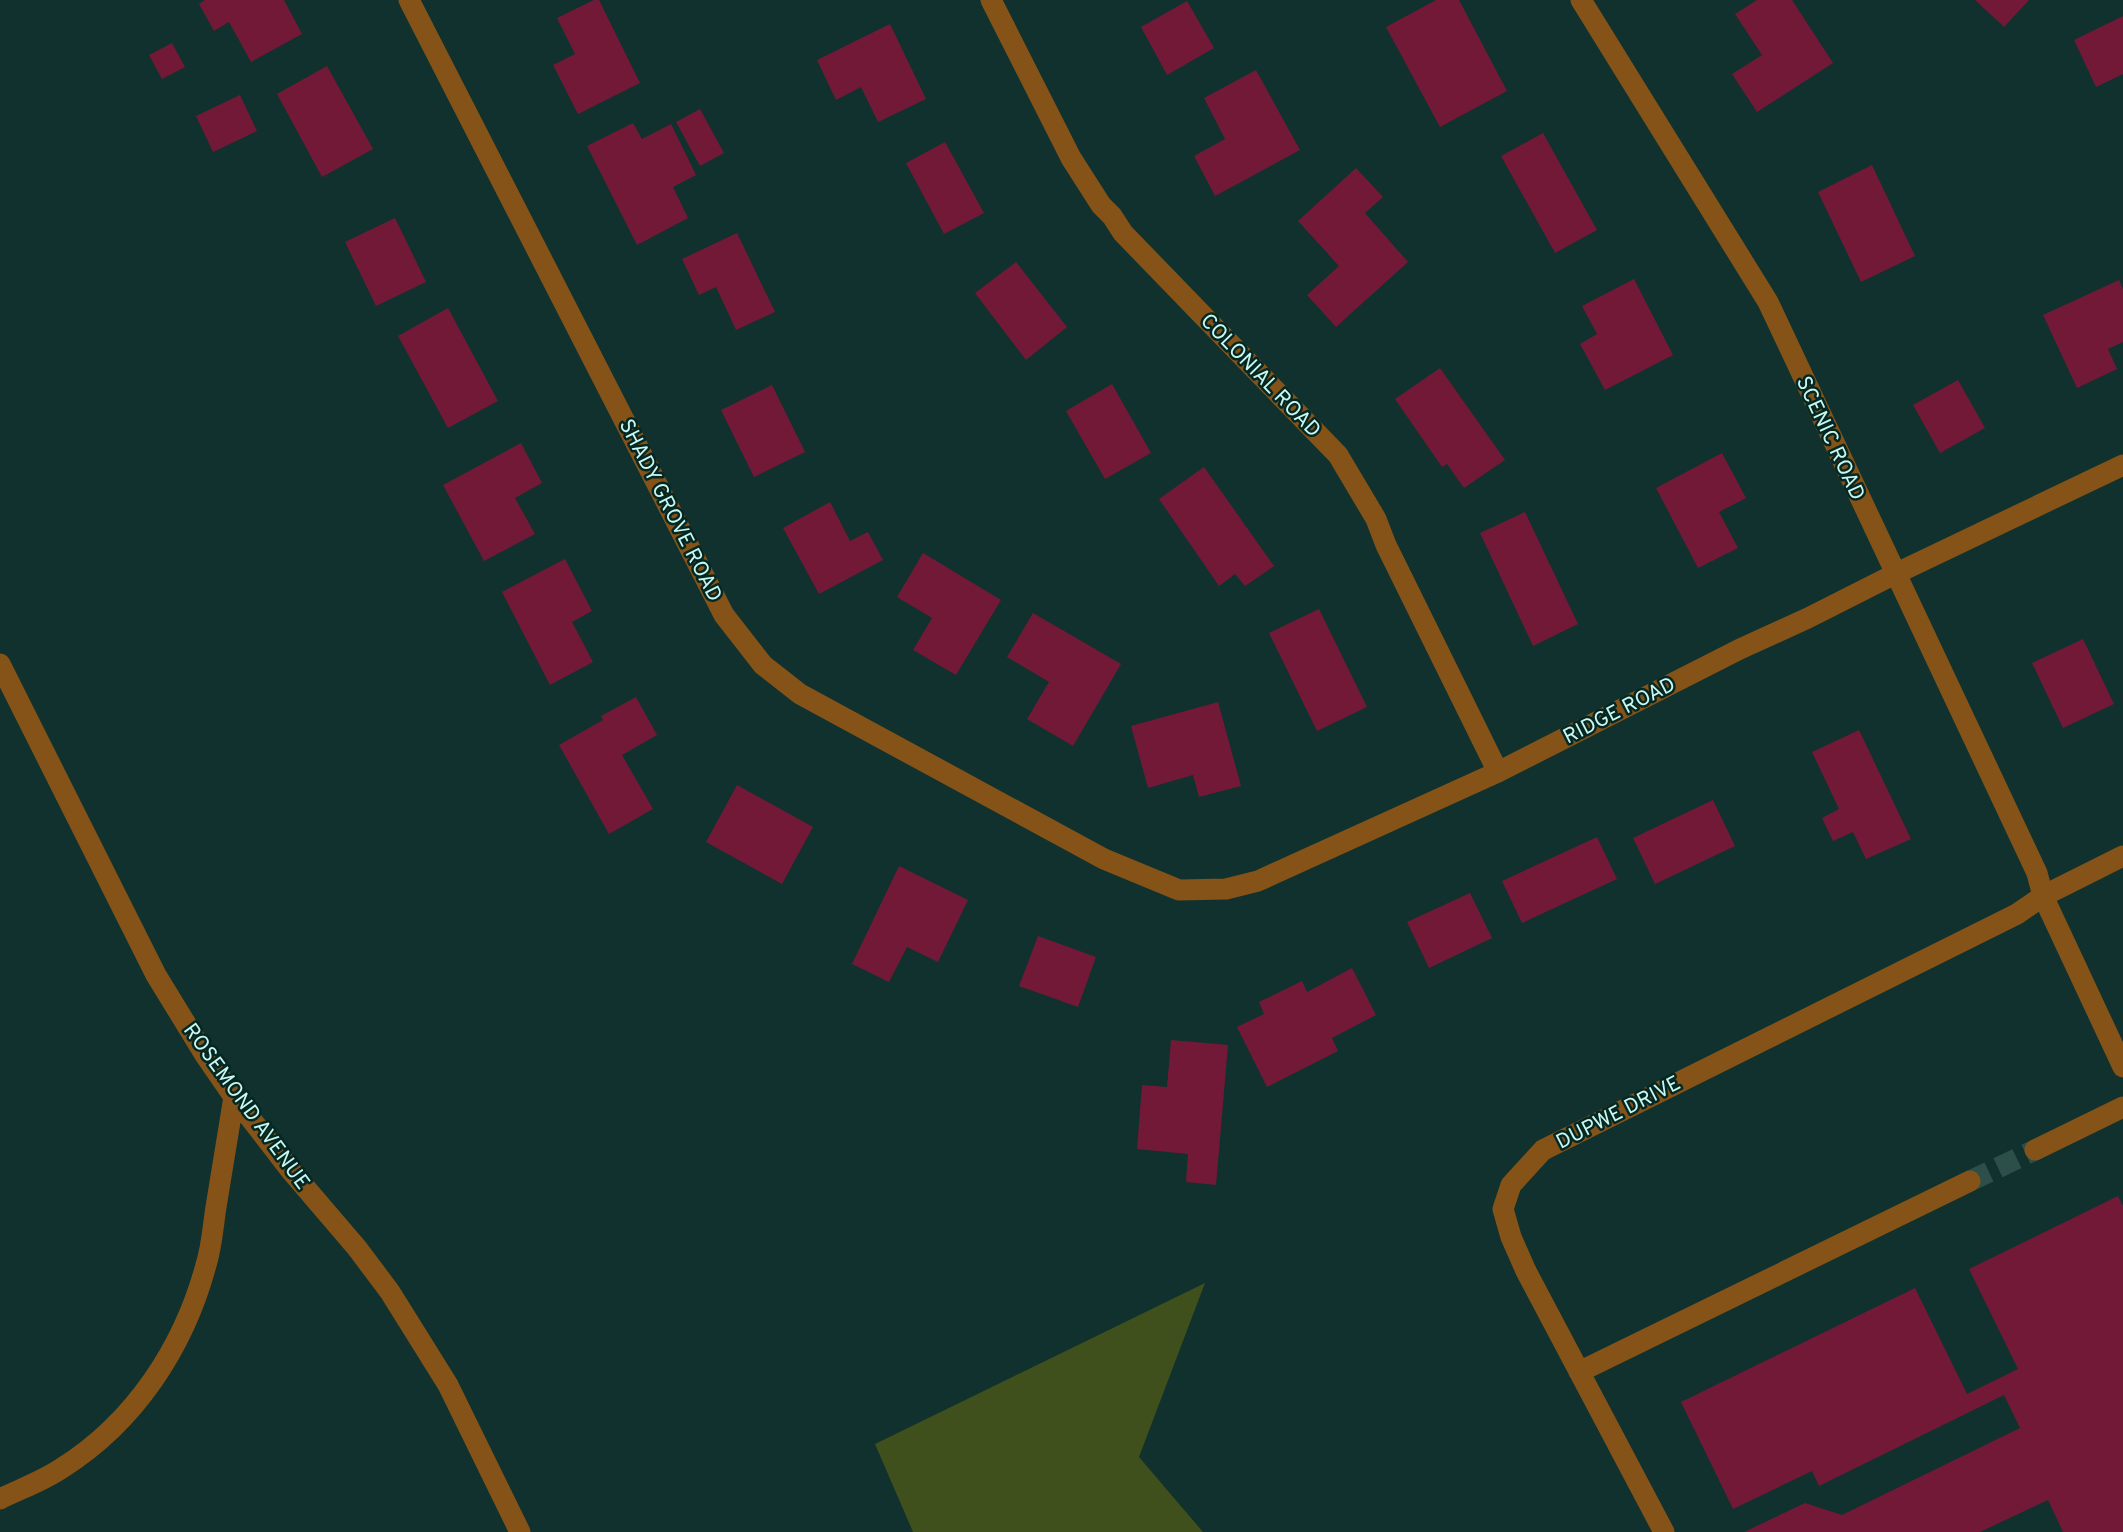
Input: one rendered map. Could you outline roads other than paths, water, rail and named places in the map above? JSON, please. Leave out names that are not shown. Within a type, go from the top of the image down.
[{"type":"street","name":"SHADY GROVE ROAD","points":[[409,0],[724,615],[763,666],[800,694],[1104,859]]},
{"type":"street","name":"COLONIAL ROAD","points":[[990,0],[1072,158],[1101,205],[1123,233],[1338,455],[1376,519],[1497,772]]},
{"type":"street","name":"SCENIC ROAD","points":[[1581,0],[1768,302],[2037,873],[2043,896],[2123,1067]]},
{"type":"street","name":"RIDGE ROAD","points":[[1104,859],[1179,890],[1226,889],[1258,881],[1497,772],[1740,649],[2123,465]]},
{"type":"street","name":"ROSEMOND AVENUE","points":[[0,664],[156,975],[234,1097],[390,1292],[448,1385],[520,1532]]},
{"type":"street","name":"DUPWE DRIVE","points":[[1664,1532],[1520,1259],[1503,1209],[1511,1185],[1543,1150],[2017,914],[2043,896],[2123,856]]},
{"type":"street","points":[[0,1499],[62,1469],[99,1441],[148,1390],[153,1378],[162,1370],[173,1351],[207,1264],[234,1097]]},
{"type":"street","points":[[2035,1150],[2123,1107]]},
{"type":"street","points":[[1579,1372],[1970,1181]]},
{"type":"tunnel","points":[[1970,1181],[2035,1150]]}]
